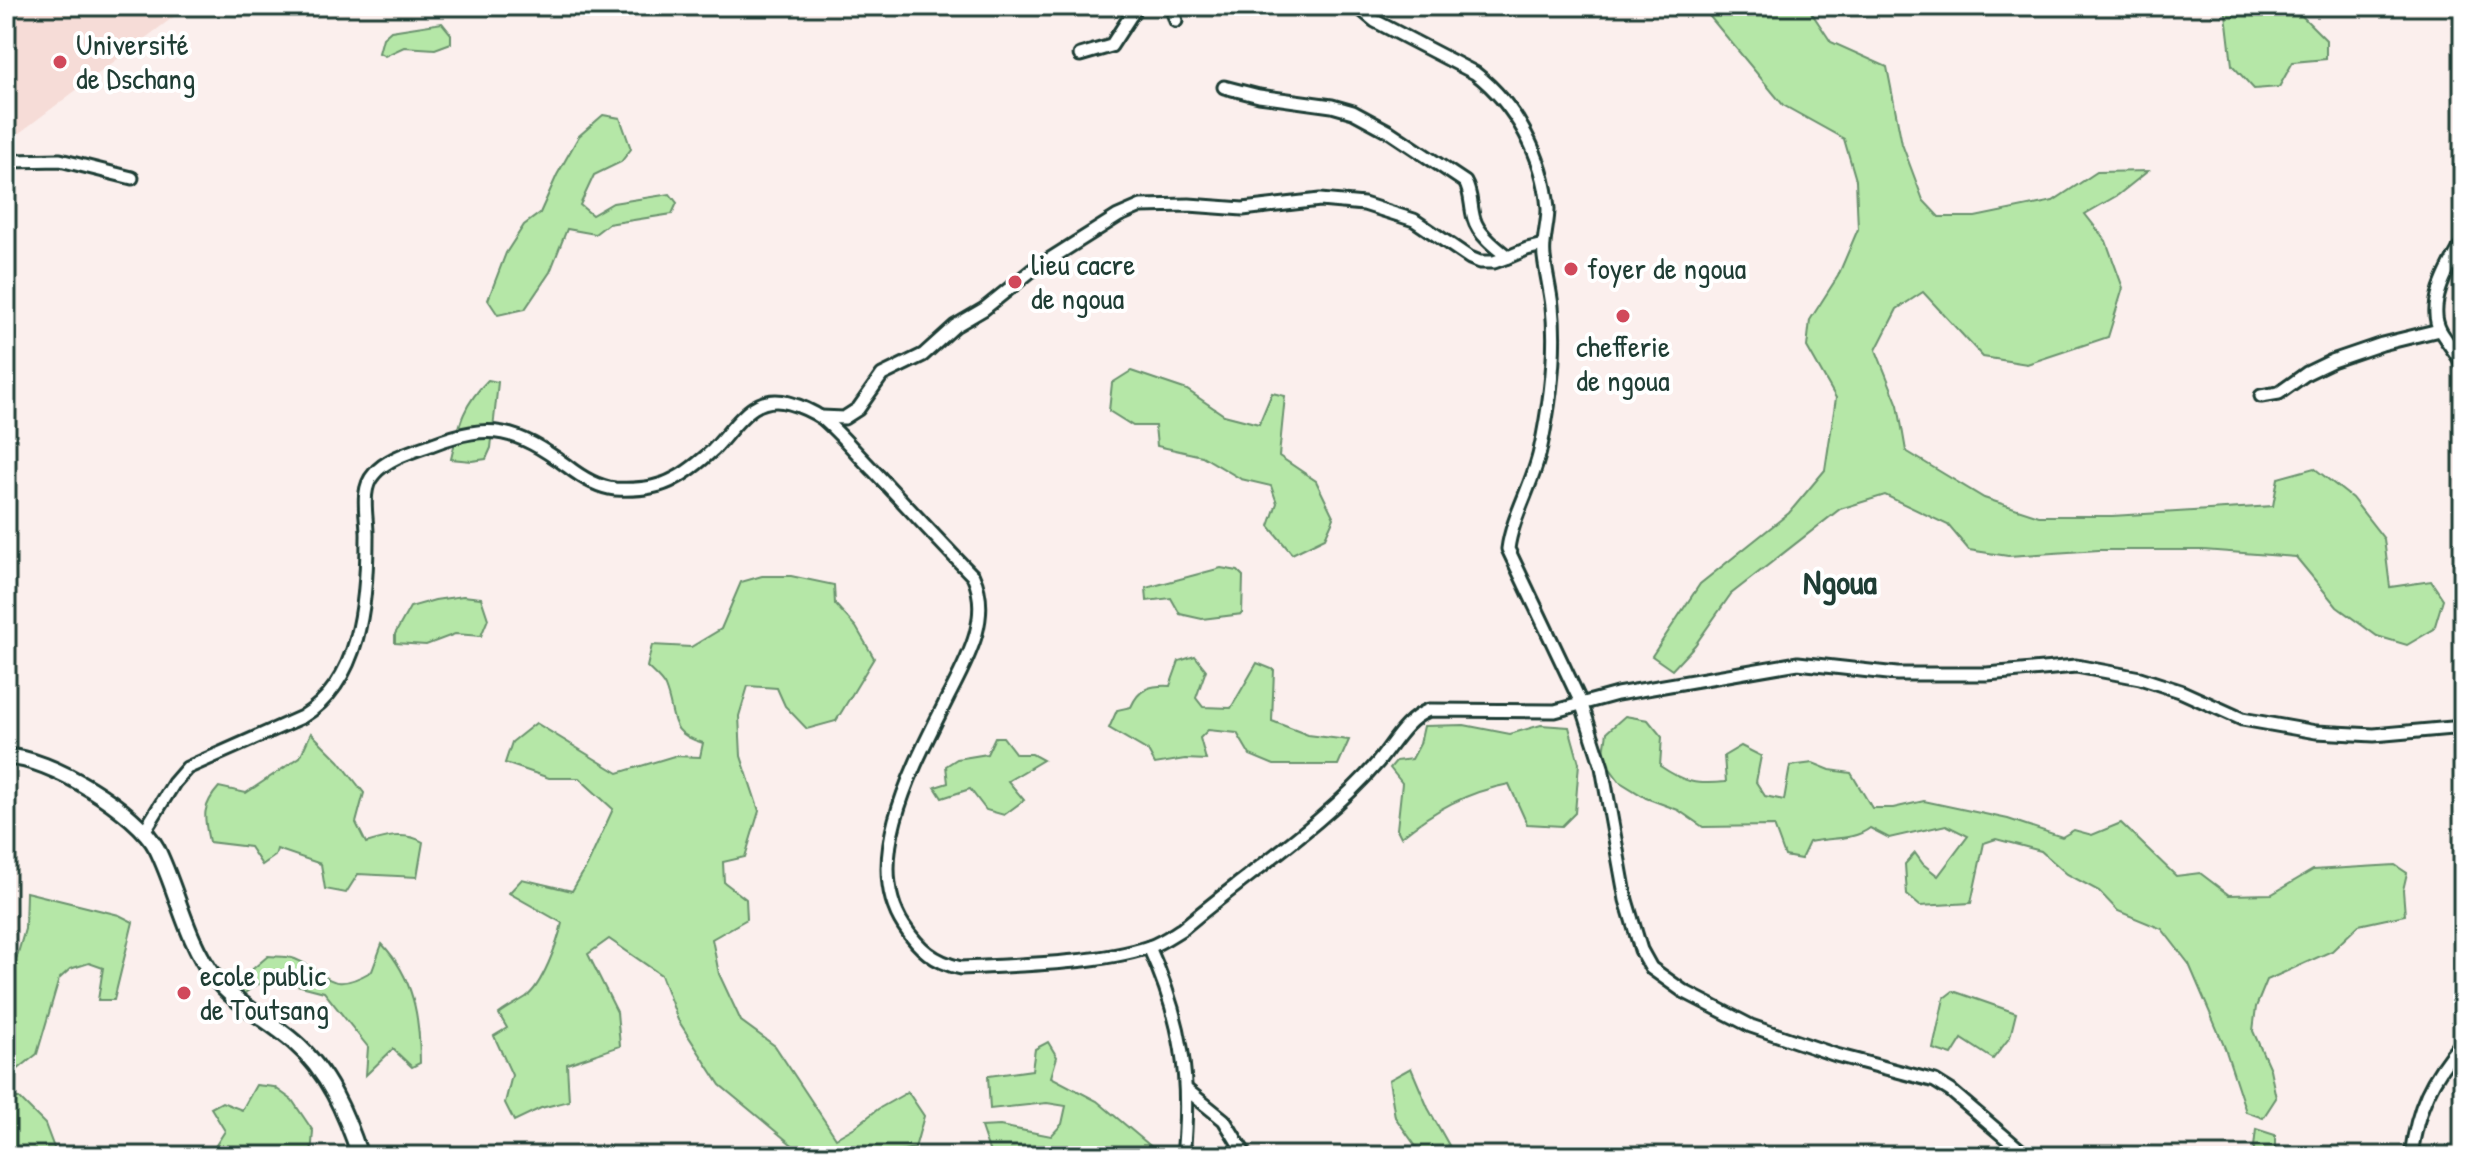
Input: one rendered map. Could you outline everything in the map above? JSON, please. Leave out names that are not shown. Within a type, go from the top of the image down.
[{"type":"street","points":[[1080,55],[1111,46],[1137,6]]},
{"type":"street","points":[[1171,6],[1176,21]]},
{"type":"street","points":[[1357,6],[1384,26],[1475,73],[1488,83],[1513,113],[1535,154],[1548,213],[1543,245],[1552,307],[1553,351],[1539,453],[1508,549],[1582,705],[1602,767],[1626,900],[1641,950],[1651,968],[1683,991],[1751,1026],[1836,1055],[1935,1081],[2027,1156]]},
{"type":"street","points":[[1224,87],[1259,96],[1332,106],[1373,121],[1465,182],[1471,197],[1474,222],[1508,257]]},
{"type":"street","points":[[6,155],[12,161],[60,160],[132,178]]},
{"type":"street","points":[[145,830],[187,768],[302,717],[331,694],[354,650],[364,608],[367,488],[373,475],[385,465],[413,451],[482,429],[515,436],[597,484],[613,489],[673,481],[714,449],[752,407],[767,401],[785,401],[821,417],[844,418],[858,409],[882,375],[923,355],[955,326],[984,309],[1031,271],[1118,216],[1141,206],[1159,204],[1243,209],[1320,200],[1355,203],[1392,211],[1414,220],[1480,262],[1494,262],[1543,245]]},
{"type":"street","points":[[2463,242],[2441,283],[2437,306],[2439,330],[2463,365]]},
{"type":"street","points":[[2261,396],[2279,393],[2307,373],[2332,361],[2382,344],[2439,330]]},
{"type":"street","points":[[821,417],[973,576],[979,590],[979,615],[966,663],[917,766],[892,830],[887,856],[890,899],[900,920],[926,954],[943,964],[961,968],[1066,960],[1149,947],[1182,929],[1318,820],[1376,764],[1419,714],[1446,710],[1555,711],[1617,694],[1798,663],[1897,674],[1987,674],[2076,666],[2140,678],[2180,691],[2242,719],[2316,732],[2374,735],[2463,727]]},
{"type":"street","points":[[6,757],[36,762],[85,785],[145,830],[157,849],[199,956],[239,1004],[295,1042],[316,1065],[334,1092],[360,1156]]},
{"type":"street","points":[[1149,947],[1171,998],[1178,1024],[1187,1090],[1183,1156]]},
{"type":"street","points":[[2411,1156],[2423,1099],[2463,1041]]},
{"type":"street","points":[[1187,1090],[1224,1120],[1246,1156]]},
{"type":"shaded area","name":"Université de Dschang","points":[[6,6],[188,6],[6,143]]},
{"type":"green space","points":[[1701,6],[1807,6],[1831,42],[1887,67],[1902,144],[1923,200],[1939,217],[1975,217],[2053,201],[2097,172],[2148,171],[2118,195],[2085,214],[2106,241],[2123,288],[2108,337],[2027,364],[1983,357],[1923,292],[1897,309],[1876,350],[1898,405],[1906,451],[1984,498],[2039,516],[2112,516],[2273,506],[2278,478],[2314,468],[2352,498],[2384,539],[2390,587],[2431,581],[2443,599],[2434,629],[2407,645],[2377,636],[2337,607],[2296,557],[2203,550],[2099,550],[2008,556],[1969,550],[1948,525],[1885,495],[1840,509],[1731,594],[1695,645],[1672,670],[1652,656],[1700,584],[1789,513],[1825,470],[1836,398],[1807,347],[1810,320],[1838,276],[1858,229],[1856,180],[1844,139],[1783,105]]},
{"type":"green space","points":[[2223,6],[2309,6],[2301,15],[2326,40],[2326,59],[2293,62],[2279,87],[2254,89],[2232,65]]},
{"type":"green space","points":[[442,23],[451,34],[451,43],[435,49],[404,47],[385,56],[379,53],[383,38],[391,31]]},
{"type":"green space","points":[[603,115],[620,118],[631,149],[621,162],[594,175],[580,205],[592,215],[613,203],[670,194],[677,203],[672,214],[608,224],[595,234],[567,229],[550,272],[525,309],[498,315],[488,300],[506,253],[524,225],[540,213],[579,136]]},
{"type":"green space","points":[[1131,371],[1187,390],[1224,415],[1259,424],[1272,393],[1285,396],[1279,456],[1316,481],[1334,518],[1325,538],[1292,554],[1269,526],[1277,503],[1271,486],[1241,479],[1202,456],[1157,446],[1155,426],[1133,426],[1109,411],[1112,383]]},
{"type":"green space","points":[[488,380],[498,382],[491,448],[486,459],[451,459],[467,407]]},
{"type":"green space","points":[[1221,568],[1238,571],[1243,576],[1242,614],[1202,619],[1180,614],[1171,598],[1147,601],[1146,588]]},
{"type":"green space","points":[[762,576],[791,576],[834,585],[835,604],[856,627],[874,658],[836,721],[807,729],[785,706],[777,688],[748,686],[739,716],[741,756],[759,811],[745,857],[723,862],[724,882],[746,899],[747,919],[712,939],[719,974],[741,1021],[775,1046],[836,1138],[908,1092],[924,1116],[915,1148],[869,1156],[801,1156],[797,1149],[720,1085],[678,1020],[661,975],[609,939],[588,954],[617,1012],[620,1046],[567,1064],[569,1101],[541,1108],[514,1121],[505,1103],[512,1075],[494,1036],[507,1028],[499,1014],[526,997],[538,983],[553,952],[562,923],[509,893],[522,879],[572,891],[613,809],[579,778],[549,778],[505,763],[512,742],[536,723],[618,773],[674,756],[700,757],[703,743],[691,739],[678,728],[665,687],[647,667],[652,645],[691,647],[721,629],[741,582]]},
{"type":"green space","points":[[463,596],[481,598],[488,619],[481,636],[455,634],[426,645],[395,643],[395,634],[410,607]]},
{"type":"green space","points":[[1195,656],[1206,670],[1196,698],[1203,707],[1231,708],[1257,663],[1274,670],[1272,721],[1308,735],[1349,740],[1338,765],[1274,765],[1250,755],[1237,733],[1208,730],[1200,738],[1206,760],[1185,759],[1155,764],[1148,751],[1109,728],[1117,710],[1131,707],[1146,689],[1170,686],[1179,661]]},
{"type":"green space","points":[[1625,716],[1648,720],[1662,737],[1660,766],[1691,782],[1726,782],[1724,756],[1741,746],[1761,756],[1756,782],[1765,796],[1784,800],[1790,766],[1813,763],[1830,770],[1851,773],[1872,808],[1893,808],[1924,801],[2008,819],[2062,837],[2074,830],[2092,835],[2121,823],[2176,876],[2200,873],[2229,895],[2272,894],[2313,870],[2395,865],[2407,873],[2403,890],[2405,915],[2359,925],[2332,951],[2267,980],[2256,1007],[2253,1031],[2270,1069],[2276,1098],[2263,1118],[2246,1112],[2225,1048],[2189,964],[2162,929],[2118,911],[2099,891],[2067,874],[2041,851],[1996,839],[1984,843],[1971,903],[1920,906],[1907,895],[1905,864],[1915,853],[1938,876],[1968,836],[1946,825],[1889,838],[1870,828],[1849,837],[1809,842],[1801,859],[1785,856],[1774,826],[1703,827],[1678,810],[1646,798],[1620,782],[1603,759],[1607,732]]},
{"type":"green space","points":[[1464,725],[1510,734],[1541,725],[1569,727],[1579,763],[1575,813],[1562,826],[1527,824],[1509,784],[1452,803],[1401,837],[1397,829],[1402,783],[1390,768],[1396,761],[1412,759],[1424,726]]},
{"type":"green space","points":[[311,733],[339,761],[364,793],[356,823],[366,843],[402,836],[423,842],[417,877],[358,874],[346,893],[325,889],[321,864],[277,849],[275,856],[262,865],[250,847],[209,842],[205,813],[219,787],[246,793],[300,757]]},
{"type":"green space","points":[[995,737],[1003,737],[1016,754],[1032,754],[1043,760],[1008,781],[1024,800],[1004,815],[986,810],[970,789],[942,798],[935,787],[948,783],[946,766],[957,759],[987,754]]},
{"type":"green space","points":[[26,892],[119,915],[133,922],[114,1000],[98,1000],[103,968],[89,963],[70,969],[59,979],[37,1054],[12,1074],[6,1066],[6,994],[25,929]]},
{"type":"green space","points":[[382,944],[401,971],[413,999],[419,1030],[420,1063],[412,1067],[393,1049],[366,1075],[368,1047],[324,992],[297,985],[257,984],[241,996],[236,987],[268,956],[295,959],[331,980],[347,982],[372,971]]},
{"type":"green space","points":[[1953,991],[2016,1013],[2010,1037],[1993,1059],[1962,1039],[1952,1055],[1933,1049],[1944,998]]},
{"type":"green space","points":[[1048,1042],[1057,1057],[1051,1077],[1097,1101],[1159,1156],[991,1156],[981,1127],[1000,1126],[1051,1136],[1062,1124],[1066,1106],[1047,1103],[990,1109],[988,1076],[1032,1070],[1035,1049]]},
{"type":"green space","points":[[1411,1068],[1428,1108],[1455,1156],[1420,1156],[1395,1117],[1389,1080]]},
{"type":"green space","points":[[256,1085],[274,1087],[292,1100],[313,1131],[311,1156],[251,1156],[250,1152],[235,1149],[232,1156],[209,1156],[225,1131],[211,1108],[222,1102],[242,1110]]},
{"type":"green space","points":[[6,1098],[19,1098],[45,1124],[57,1156],[6,1156]]},
{"type":"green space","points":[[2256,1129],[2275,1135],[2275,1156],[2253,1156]]},
{"type":"place","name":"Université de Dschang","points":[[60,62]]},
{"type":"place","name":"foyer de ngoua","points":[[1571,269]]},
{"type":"place","name":"lieu cacre de ngoua","points":[[1015,282]]},
{"type":"place","name":"chefferie de ngoua","points":[[1623,316]]},
{"type":"place","name":"ecole public de Toutsang","points":[[184,993]]},
{"type":"district","name":"Ngoua","points":[[1840,582]]}]
